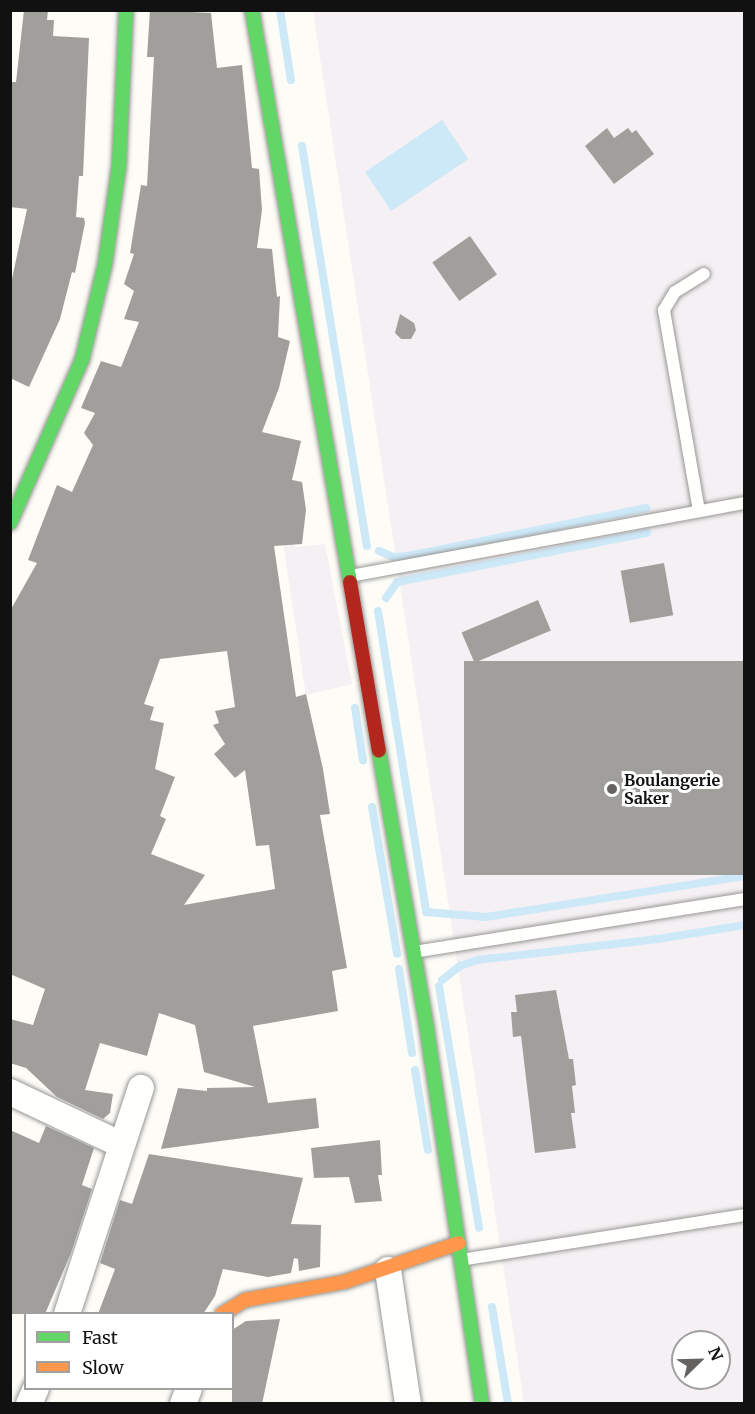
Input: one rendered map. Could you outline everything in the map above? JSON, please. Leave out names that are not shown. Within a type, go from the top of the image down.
[{"type":"main road","points":[[11,521],[82,360],[105,264],[119,166],[126,10]]},
{"type":"main road","points":[[252,10],[414,952],[453,1245],[461,1260],[482,1404]]},
{"type":"main road","points":[[225,1312],[244,1300],[304,1291],[388,1270],[453,1245]]},
{"type":"street","points":[[68,1312],[120,1144],[141,1088]]},
{"type":"street","points":[[10,1092],[120,1144]]},
{"type":"street","points":[[388,1270],[408,1404]]},
{"type":"street","points":[[29,1404],[36,1390]]},
{"type":"street","points":[[183,1404],[189,1390]]},
{"type":"lane","points":[[699,511],[664,310],[675,292],[704,274]]},
{"type":"lane","points":[[349,576],[744,503]]},
{"type":"lane","points":[[414,952],[744,899]]},
{"type":"lane","points":[[461,1260],[743,1215],[744,1228]]},
{"type":"shaded area","points":[[313,11],[744,11],[744,1403],[524,1403]]},
{"type":"shaded area","points":[[293,542],[295,547],[325,544],[352,684],[306,695],[283,543]]},
{"type":"water","points":[[442,120],[468,159],[391,211],[365,172]]},
{"type":"building","points":[[24,10],[48,10],[47,20],[54,20],[53,36],[89,38],[83,176],[79,176],[76,217],[84,218],[85,223],[75,273],[72,272],[60,319],[29,387],[10,378],[10,288],[27,209],[10,207],[10,82],[16,82]]},
{"type":"building","points":[[150,10],[211,13],[217,68],[242,65],[252,168],[259,169],[262,210],[257,248],[272,249],[277,297],[280,296],[278,337],[290,341],[279,388],[262,432],[301,441],[292,480],[302,482],[306,510],[302,544],[274,546],[296,697],[306,694],[323,769],[330,814],[320,815],[347,968],[332,971],[338,1011],[253,1026],[268,1103],[316,1098],[319,1128],[161,1149],[178,1088],[207,1091],[207,1088],[255,1087],[204,1072],[195,1025],[159,1013],[147,1056],[100,1043],[85,1090],[113,1094],[110,1113],[103,1119],[57,1097],[26,1068],[10,1063],[10,1019],[33,1025],[45,989],[10,974],[10,611],[37,563],[28,560],[57,485],[72,492],[93,445],[84,433],[95,413],[81,408],[101,361],[121,367],[139,322],[124,319],[134,291],[124,284],[134,254],[130,253],[141,185],[147,186],[154,57],[147,57]],"holes":[[[227,651],[235,707],[215,711],[219,723],[213,725],[225,744],[214,754],[235,778],[245,770],[256,846],[269,845],[275,889],[184,905],[205,875],[151,854],[166,819],[160,816],[175,777],[155,769],[164,723],[150,720],[154,707],[144,704],[160,659]]]},
{"type":"building","points":[[607,128],[614,138],[628,128],[632,133],[636,130],[654,154],[614,184],[585,146]]},
{"type":"building","points":[[470,236],[497,275],[459,301],[432,262]]},
{"type":"building","points":[[400,314],[414,323],[416,330],[411,339],[401,339],[395,333]]},
{"type":"building","points":[[664,563],[673,615],[630,623],[621,571]]},
{"type":"building","points":[[538,600],[551,630],[474,663],[462,632]]},
{"type":"building","name":"Boulangerie Saker","points":[[464,661],[744,661],[744,875],[464,875]]},
{"type":"building","points":[[556,990],[569,1059],[573,1059],[576,1085],[572,1086],[575,1113],[571,1113],[576,1148],[535,1153],[521,1036],[513,1037],[511,1012],[517,1012],[515,995]]},
{"type":"building","points":[[46,1126],[94,1148],[82,1185],[92,1189],[71,1253],[46,1312],[10,1314],[10,1130],[39,1143]]},
{"type":"building","points":[[380,1140],[382,1175],[378,1175],[382,1201],[355,1203],[349,1177],[314,1178],[311,1148]]},
{"type":"building","points":[[149,1154],[303,1178],[291,1224],[321,1225],[320,1267],[299,1271],[298,1259],[294,1258],[291,1273],[268,1277],[223,1269],[215,1296],[204,1312],[99,1312],[115,1269],[100,1263],[120,1200],[132,1204]]},
{"type":"building","points":[[280,1319],[262,1404],[232,1404],[234,1329],[246,1321]]},
{"type":"waterway","points":[[280,10],[291,80]]},
{"type":"waterway","points":[[302,146],[367,546]]},
{"type":"waterway","points":[[379,551],[394,557],[408,556],[646,508]]},
{"type":"waterway","points":[[386,598],[397,582],[647,533]]},
{"type":"waterway","points":[[378,611],[426,912],[486,917],[744,876]]},
{"type":"waterway","points":[[355,708],[363,760]]},
{"type":"waterway","points":[[372,807],[397,954]]},
{"type":"waterway","points":[[442,980],[460,966],[477,960],[658,939],[744,925]]},
{"type":"waterway","points":[[399,969],[412,1053]]},
{"type":"waterway","points":[[439,986],[479,1228]]},
{"type":"waterway","points":[[415,1070],[428,1150]]},
{"type":"waterway","points":[[492,1307],[508,1404]]},
{"type":"traffic: fast","points":[[10,523],[82,360],[105,264],[119,166],[126,10]]},
{"type":"traffic: fast","points":[[252,10],[350,582]]},
{"type":"traffic: fast","points":[[379,751],[427,1030],[482,1404]]},
{"type":"traffic: slow","points":[[225,1312],[245,1300],[344,1282],[459,1243]]},
{"type":"traffic: jam","points":[[350,582],[379,751]]},
{"type":"place","name":"Boulangerie Saker","points":[[612,789]]}]
